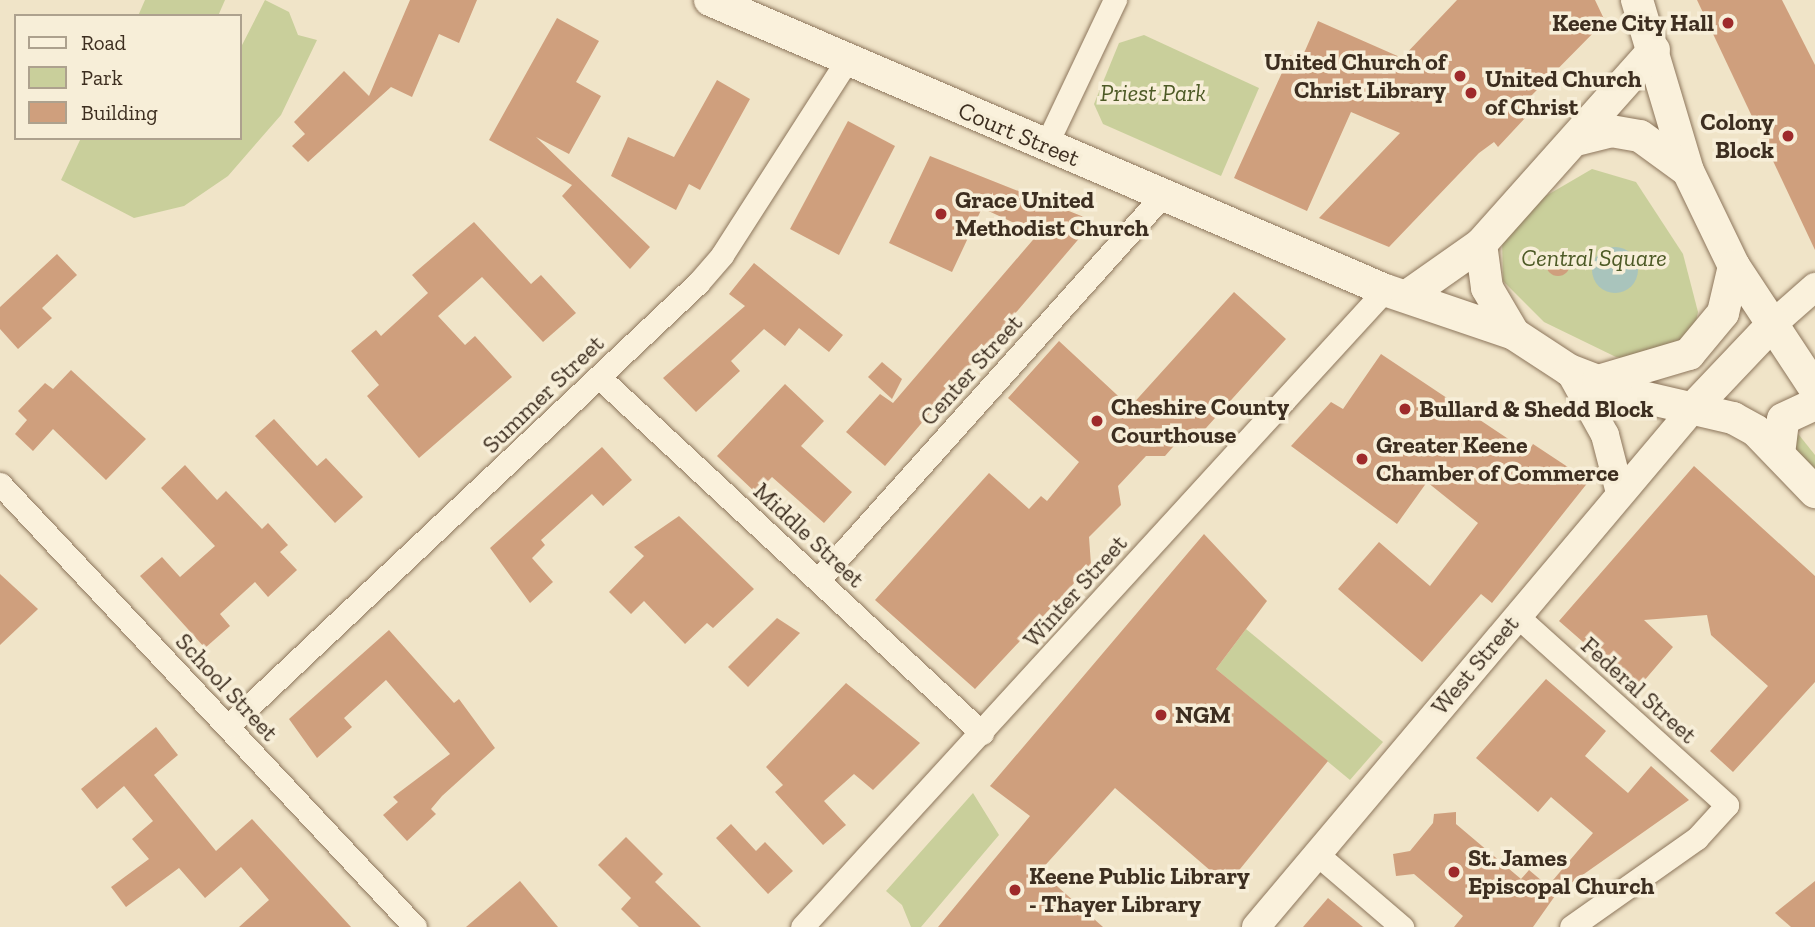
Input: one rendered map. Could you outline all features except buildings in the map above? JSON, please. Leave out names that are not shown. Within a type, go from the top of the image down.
[{"type":"main road","name":"Court Street","points":[[710,0],[1162,196],[1396,293]]},
{"type":"main road","points":[[1637,0],[1688,171],[1734,266],[1815,389]]},
{"type":"main road","points":[[1396,293],[1481,244],[1580,139],[1654,50]]},
{"type":"main road","points":[[1580,139],[1611,131],[1640,136],[1688,171]]},
{"type":"main road","points":[[1481,244],[1487,288],[1514,334]]},
{"type":"main road","points":[[1598,381],[1689,354],[1723,313],[1734,266]]},
{"type":"main road","points":[[1396,293],[1514,334],[1569,370],[1598,381],[1696,405],[1733,418],[1779,454],[1815,492]]},
{"type":"main road","points":[[1696,405],[1773,324]]},
{"type":"main road","points":[[1779,454],[1783,419],[1815,404]]},
{"type":"street","points":[[1046,145],[1115,0]]},
{"type":"street","name":"Summer Street","points":[[228,726],[599,377],[722,255],[846,60]]},
{"type":"street","name":"Center Street","points":[[819,579],[1162,196]]},
{"type":"street","points":[[1773,324],[1815,287]]},
{"type":"street","name":"Winter Street","points":[[802,927],[1396,293]]},
{"type":"street","points":[[1569,370],[1602,428],[1620,493]]},
{"type":"street","name":"Middle Street","points":[[599,377],[982,733]]},
{"type":"street","name":"West Street","points":[[1256,927],[1516,615],[1696,405]]},
{"type":"street","name":"School Street","points":[[1,487],[415,927]]},
{"type":"street","name":"Federal Street","points":[[1516,615],[1727,805],[1697,838],[1571,927]]},
{"type":"street","points":[[1318,855],[1402,927]]},
{"type":"green space","points":[[145,0],[225,0],[219,14],[139,14]]},
{"type":"green space","points":[[265,0],[289,12],[298,35],[317,40],[281,115],[228,176],[184,206],[134,218],[61,180],[80,140],[242,140],[242,45]]},
{"type":"green space","name":"Priest Park","points":[[1144,35],[1259,88],[1221,176],[1103,124],[1094,104],[1119,43]]},
{"type":"green space","name":"Central Square","points":[[1592,169],[1636,182],[1683,254],[1698,312],[1694,330],[1678,348],[1634,360],[1616,357],[1544,322],[1503,281],[1502,238],[1532,204]]},
{"type":"green space","points":[[1791,425],[1815,455],[1815,472],[1791,449]]},
{"type":"green space","points":[[1246,629],[1383,742],[1350,780],[1216,669]]},
{"type":"green space","points":[[973,793],[999,835],[921,927],[911,927],[902,905],[886,891]]},
{"type":"water","points":[[1615,247],[1631,254],[1638,270],[1631,286],[1615,293],[1599,286],[1592,270],[1599,254]]},
{"type":"place","name":"Keene City Hall","points":[[1728,23]]},
{"type":"place","name":"United Church of Christ Library","points":[[1460,76]]},
{"type":"place","name":"United Church of Christ","points":[[1471,93]]},
{"type":"place","name":"Colony Block","points":[[1788,136]]},
{"type":"place","name":"Grace United Methodist Church","points":[[941,214]]},
{"type":"place","name":"Bullard & Shedd Block","points":[[1405,409]]},
{"type":"place","name":"Cheshire County Courthouse","points":[[1097,421]]},
{"type":"place","name":"Greater Keene Chamber of Commerce","points":[[1362,459]]},
{"type":"place","name":"NGM","points":[[1161,715]]},
{"type":"place","name":"St. James Episcopal Church","points":[[1454,872]]},
{"type":"place","name":"Keene Public Library - Thayer Library","points":[[1015,890]]}]
